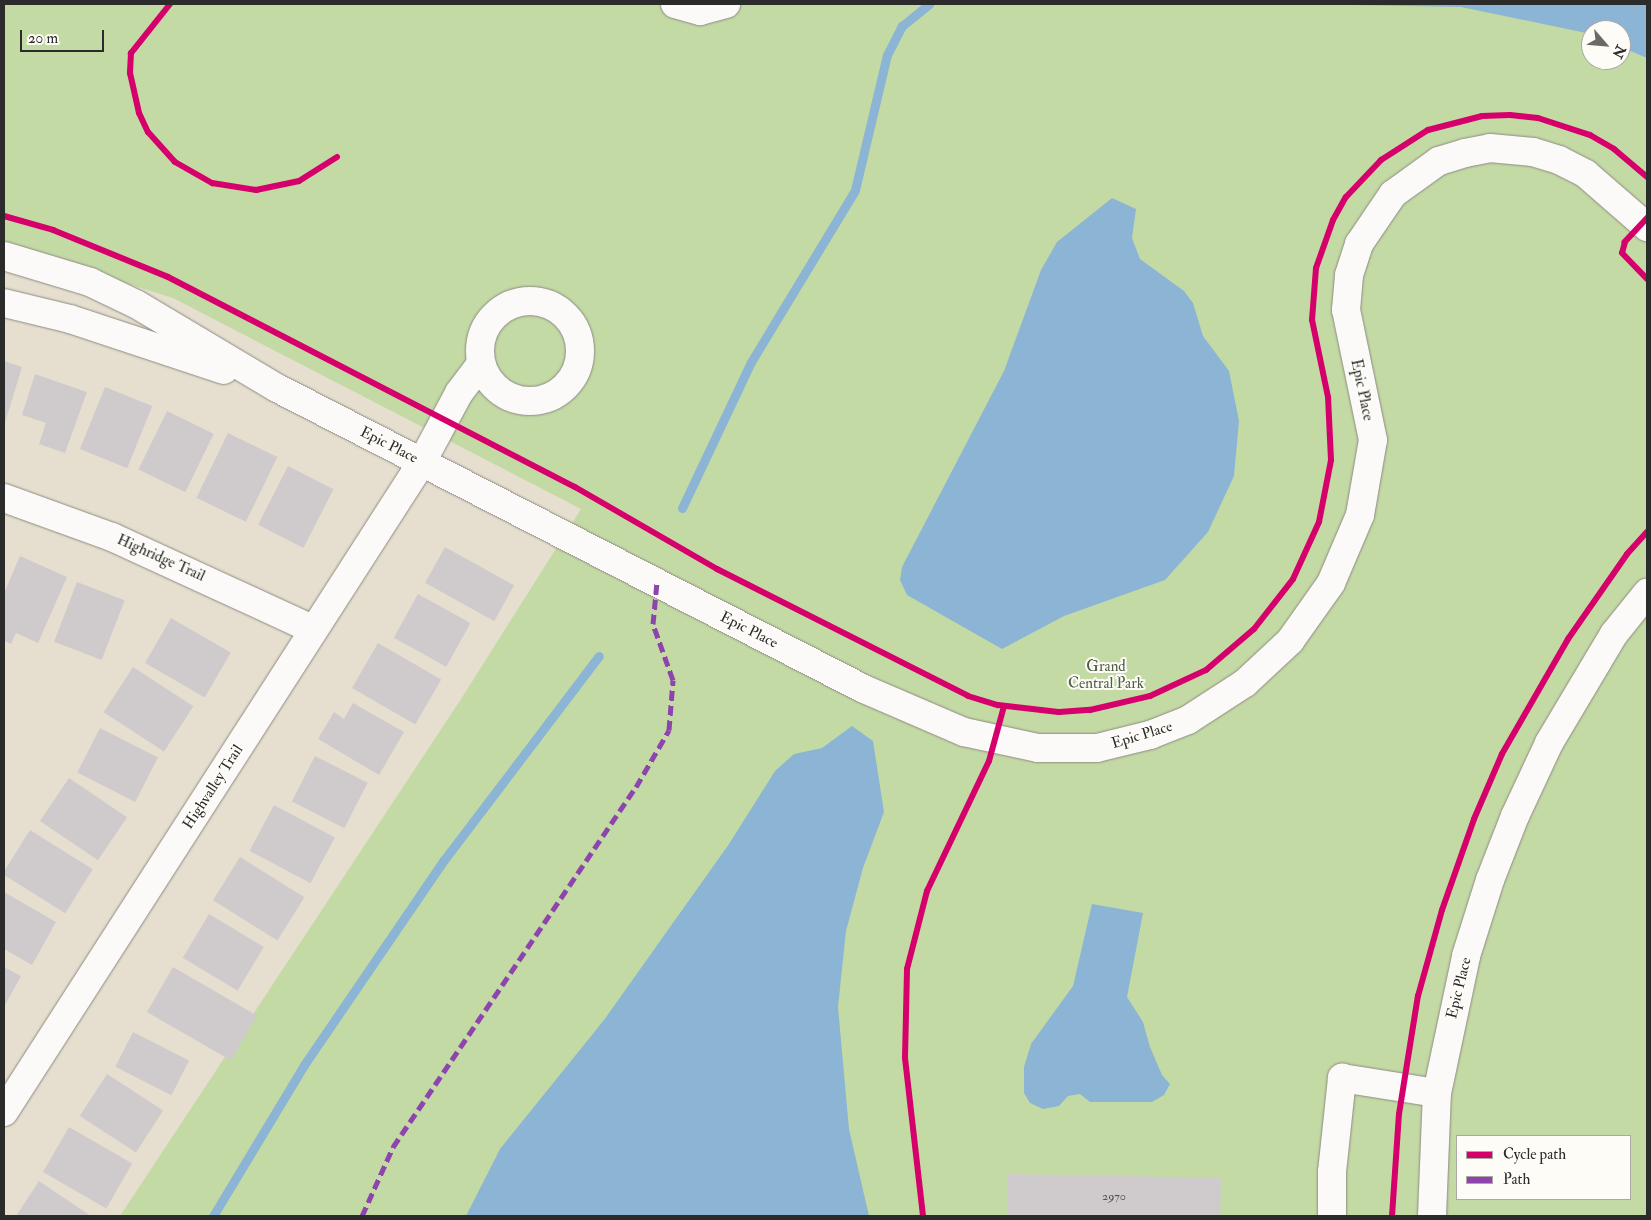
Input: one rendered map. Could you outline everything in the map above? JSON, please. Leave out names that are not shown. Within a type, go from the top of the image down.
[{"type":"street","points":[[674,4],[700,11],[726,4]]},
{"type":"street","name":"Epic Place","points":[[4,256],[90,282],[136,304],[277,388],[864,689],[964,732],[1038,748],[1097,748],[1150,735],[1188,720],[1245,683],[1290,641],[1331,583],[1360,515],[1373,440],[1346,310],[1350,275],[1359,244],[1393,194],[1439,161],[1465,153],[1490,148],[1533,152],[1559,160],[1586,174],[1647,226]]},
{"type":"street","name":"Epic Place","points":[[4,304],[116,332],[277,388]]},
{"type":"street","name":"Highvalley Trail","points":[[4,1112],[422,462],[459,393],[482,364]]},
{"type":"street","name":"Highridge Trail","points":[[4,498],[112,536],[314,630]]},
{"type":"street","name":"Epic Place","points":[[1432,1216],[1437,1092],[1466,956],[1514,816],[1549,743],[1614,634],[1647,593]]},
{"type":"street","points":[[1332,1216],[1332,1172],[1342,1078],[1437,1092]]},
{"type":"green space","name":"Grand Central Park","points":[[4,4],[1647,4],[1647,1216],[120,1216],[461,699],[581,509],[173,298],[4,245]]},
{"type":"water","points":[[1296,4],[1647,4],[1647,58],[1631,51],[1631,20],[1581,20],[1581,32],[1461,7]]},
{"type":"water","points":[[1112,198],[1136,209],[1132,238],[1140,259],[1184,291],[1193,303],[1203,336],[1229,371],[1239,421],[1234,476],[1208,532],[1165,580],[1064,616],[1002,649],[907,595],[900,580],[902,567],[1004,371],[1041,270],[1057,242]]},
{"type":"water","points":[[852,726],[873,741],[884,812],[863,868],[846,931],[838,1007],[849,1129],[869,1216],[466,1216],[500,1149],[604,1020],[729,844],[775,771],[794,754],[822,748]]},
{"type":"water","points":[[1092,904],[1143,913],[1127,997],[1143,1022],[1150,1047],[1162,1075],[1170,1084],[1164,1095],[1152,1102],[1090,1102],[1080,1094],[1068,1096],[1059,1106],[1043,1109],[1030,1103],[1024,1093],[1024,1067],[1031,1044],[1073,986]]},
{"type":"building","points":[[4,361],[22,367],[4,426]]},
{"type":"building","points":[[35,374],[87,392],[65,453],[39,444],[46,423],[22,415]]},
{"type":"building","points":[[105,387],[152,406],[127,468],[80,449]]},
{"type":"building","points":[[167,411],[214,434],[185,492],[139,469]]},
{"type":"building","points":[[228,433],[277,457],[246,522],[196,498]]},
{"type":"building","points":[[288,466],[333,489],[303,548],[258,525]]},
{"type":"building","points":[[445,547],[514,585],[494,621],[425,583]]},
{"type":"building","points":[[20,556],[67,577],[38,643],[16,633],[11,644],[4,641],[4,593]]},
{"type":"building","points":[[77,582],[125,600],[102,660],[54,642]]},
{"type":"building","points":[[418,594],[470,623],[446,667],[394,638]]},
{"type":"building","points":[[171,618],[231,652],[205,698],[145,663]]},
{"type":"building","points":[[378,643],[441,680],[415,725],[352,688]]},
{"type":"building","points":[[133,667],[193,706],[164,752],[104,712]]},
{"type":"building","points":[[353,703],[404,732],[379,775],[318,739],[334,712],[344,719]]},
{"type":"building","points":[[100,728],[158,758],[135,802],[77,773]]},
{"type":"building","points":[[315,756],[368,783],[344,828],[292,801]]},
{"type":"building","points":[[69,778],[127,817],[98,860],[40,821]]},
{"type":"building","points":[[274,805],[335,837],[311,883],[250,851]]},
{"type":"building","points":[[30,830],[93,869],[65,913],[4,875],[4,872]]},
{"type":"building","points":[[240,857],[304,897],[277,941],[213,900]]},
{"type":"building","points":[[4,892],[56,922],[32,965],[4,949]]},
{"type":"building","points":[[209,914],[264,947],[238,991],[183,958]]},
{"type":"building","points":[[4,967],[21,976],[4,1007]]},
{"type":"building","points":[[173,967],[257,1016],[231,1061],[147,1012]]},
{"type":"building","points":[[133,1032],[189,1061],[171,1095],[115,1067]]},
{"type":"building","points":[[107,1074],[163,1110],[136,1152],[80,1116]]},
{"type":"building","points":[[69,1127],[132,1164],[106,1209],[43,1172]]},
{"type":"building","points":[[1008,1174],[1221,1178],[1220,1216],[1007,1216]]},
{"type":"building","points":[[39,1181],[91,1216],[16,1216]]},
{"type":"waterway","points":[[682,508],[751,362],[855,190],[887,55],[902,26],[929,4]]},
{"type":"waterway","points":[[213,1216],[304,1065],[444,860],[599,656]]},
{"type":"marked path","points":[[362,1216],[393,1147],[636,787],[669,730],[673,680],[653,624],[657,582]]},
{"type":"cycle path","points":[[170,4],[131,53],[130,73],[139,113],[148,132],[175,162],[212,183],[256,190],[299,181],[337,157]]},
{"type":"cycle path","points":[[4,216],[53,230],[168,277],[575,487],[717,569],[968,696],[998,705],[1059,712],[1090,710],[1150,696],[1206,670],[1254,629],[1293,579],[1319,522],[1331,460],[1328,397],[1312,320],[1316,268],[1333,220],[1346,197],[1381,160],[1428,130],[1482,116],[1510,115],[1538,118],[1590,135],[1614,149],[1647,177]]},
{"type":"cycle path","points":[[1647,218],[1625,242],[1622,253],[1647,279]]},
{"type":"cycle path","points":[[1392,1216],[1399,1114],[1418,996],[1442,910],[1474,819],[1502,754],[1568,639],[1627,554],[1647,532]]},
{"type":"cycle path","points":[[923,1216],[905,1058],[907,969],[927,891],[989,761],[1004,706]]}]
